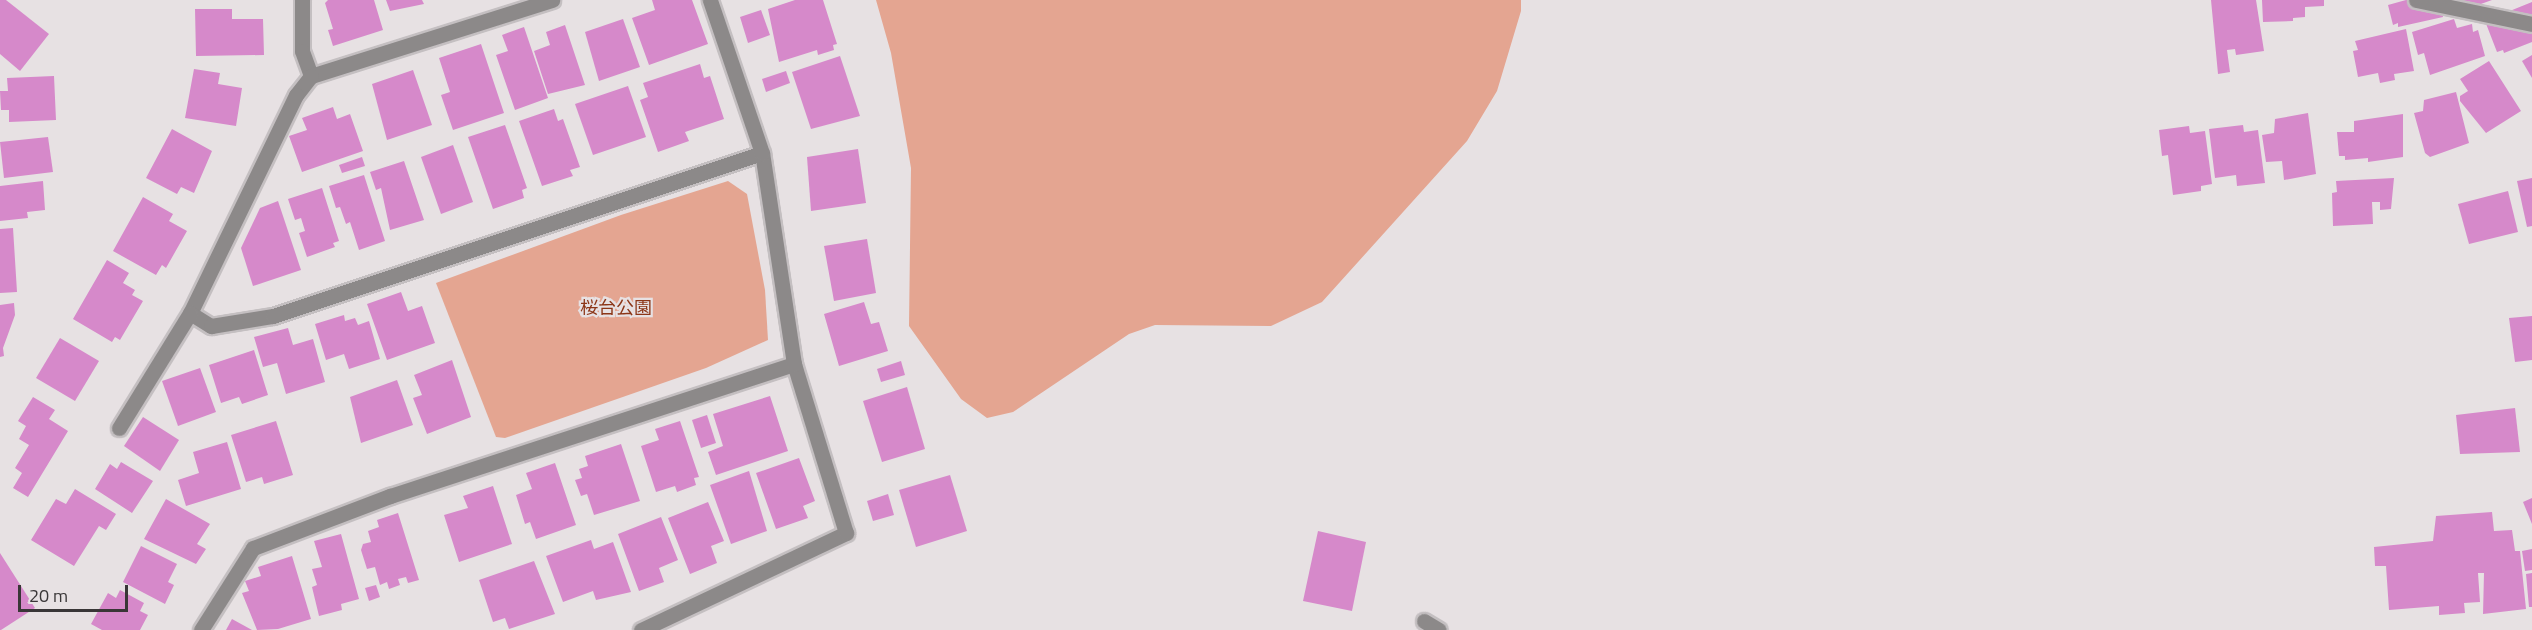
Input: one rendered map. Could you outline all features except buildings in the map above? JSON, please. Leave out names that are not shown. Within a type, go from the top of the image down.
[{"type":"street","points":[[302,0],[302,51],[311,76]]},
{"type":"street","points":[[119,428],[190,313],[296,95],[311,76],[552,0]]},
{"type":"street","points":[[641,630],[846,533],[794,364],[762,153],[711,0]]},
{"type":"street","points":[[2416,0],[2532,24]]},
{"type":"street","points":[[190,313],[211,326],[273,316],[762,153]]},
{"type":"street","points":[[201,630],[253,548],[390,496],[794,364]]},
{"type":"street","points":[[1424,621],[1439,630]]},
{"type":"green space","points":[[876,0],[1521,0],[1521,11],[1497,91],[1467,141],[1322,302],[1271,326],[1155,325],[1129,334],[1013,412],[987,418],[961,399],[909,326],[911,168],[891,53]]},
{"type":"green space","name":"桜台公園","points":[[728,181],[747,194],[765,290],[768,340],[706,368],[505,438],[496,437],[436,283],[621,215]]}]
